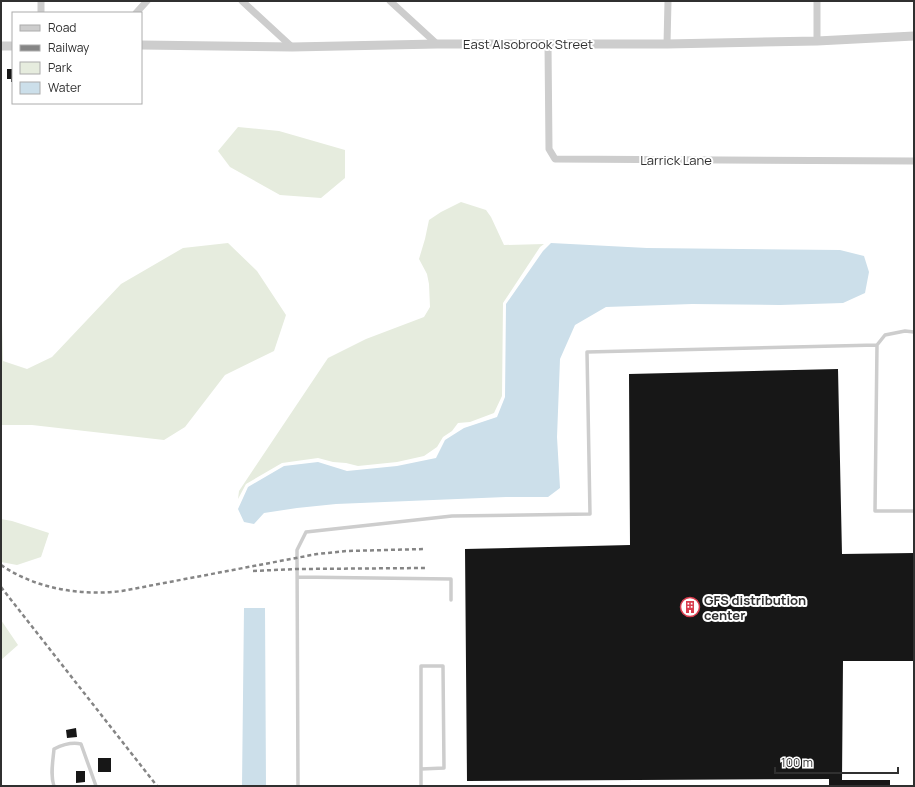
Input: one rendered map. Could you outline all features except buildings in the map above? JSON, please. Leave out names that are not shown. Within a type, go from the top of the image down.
[{"type":"street","points":[[41,1],[41,12]]},
{"type":"street","points":[[137,12],[147,1]]},
{"type":"street","points":[[242,1],[292,47]]},
{"type":"street","points":[[390,1],[437,44]]},
{"type":"street","points":[[667,44],[668,1]]},
{"type":"street","points":[[817,1],[817,41]]},
{"type":"street","name":"East Alsobrook Street","points":[[142,46],[292,47],[437,44],[667,44],[817,41],[914,36]]},
{"type":"street","name":"Larrick Lane","points":[[548,44],[548,149],[555,159],[914,161]]},
{"type":"street","points":[[1,46],[12,46]]},
{"type":"lane","points":[[914,332],[906,331],[885,335],[877,345],[875,511],[914,511]]},
{"type":"lane","points":[[298,786],[297,550],[306,532],[452,516],[590,514],[587,352],[877,345]]},
{"type":"lane","points":[[297,577],[452,578],[451,600]]},
{"type":"lane","points":[[421,769],[444,768],[443,666],[421,666],[421,769],[421,786]]},
{"type":"lane","points":[[54,786],[52,781],[54,749],[76,743],[81,744],[96,786]]},
{"type":"green space","points":[[238,127],[279,131],[345,150],[345,178],[321,198],[280,195],[230,167],[218,151]]},
{"type":"green space","points":[[461,202],[486,210],[491,217],[504,245],[544,244],[540,247],[503,303],[502,396],[494,413],[470,422],[458,423],[452,431],[443,437],[437,447],[424,456],[397,462],[358,466],[318,458],[282,463],[246,484],[238,499],[239,491],[328,358],[366,339],[424,317],[430,307],[429,284],[427,274],[419,259],[429,220]]},
{"type":"green space","points":[[228,243],[257,271],[286,315],[274,351],[225,375],[185,427],[164,440],[32,425],[1,425],[1,320],[3,361],[27,369],[52,357],[121,284],[183,248]]},
{"type":"green space","points":[[1,519],[49,533],[41,557],[17,565],[1,562]]},
{"type":"green space","points":[[1,620],[18,645],[1,660]]},
{"type":"water","points":[[551,243],[647,248],[840,250],[864,256],[869,272],[865,293],[843,303],[780,305],[692,304],[606,307],[575,325],[560,359],[557,437],[560,488],[548,497],[506,497],[336,504],[264,513],[254,524],[244,522],[238,509],[248,487],[284,466],[318,462],[347,471],[397,466],[436,458],[445,440],[464,428],[497,417],[505,397],[506,304],[543,251]]},
{"type":"water","points":[[244,608],[265,608],[266,786],[242,786]]},
{"type":"railway","points":[[1,565],[29,580],[59,589],[106,592],[122,591],[317,554],[347,551],[425,549]]},
{"type":"railway","points":[[253,571],[297,569],[425,568]]},
{"type":"railway","points":[[1,587],[157,786]]},
{"type":"place","name":"GFS distribution center","points":[[690,607]]}]
